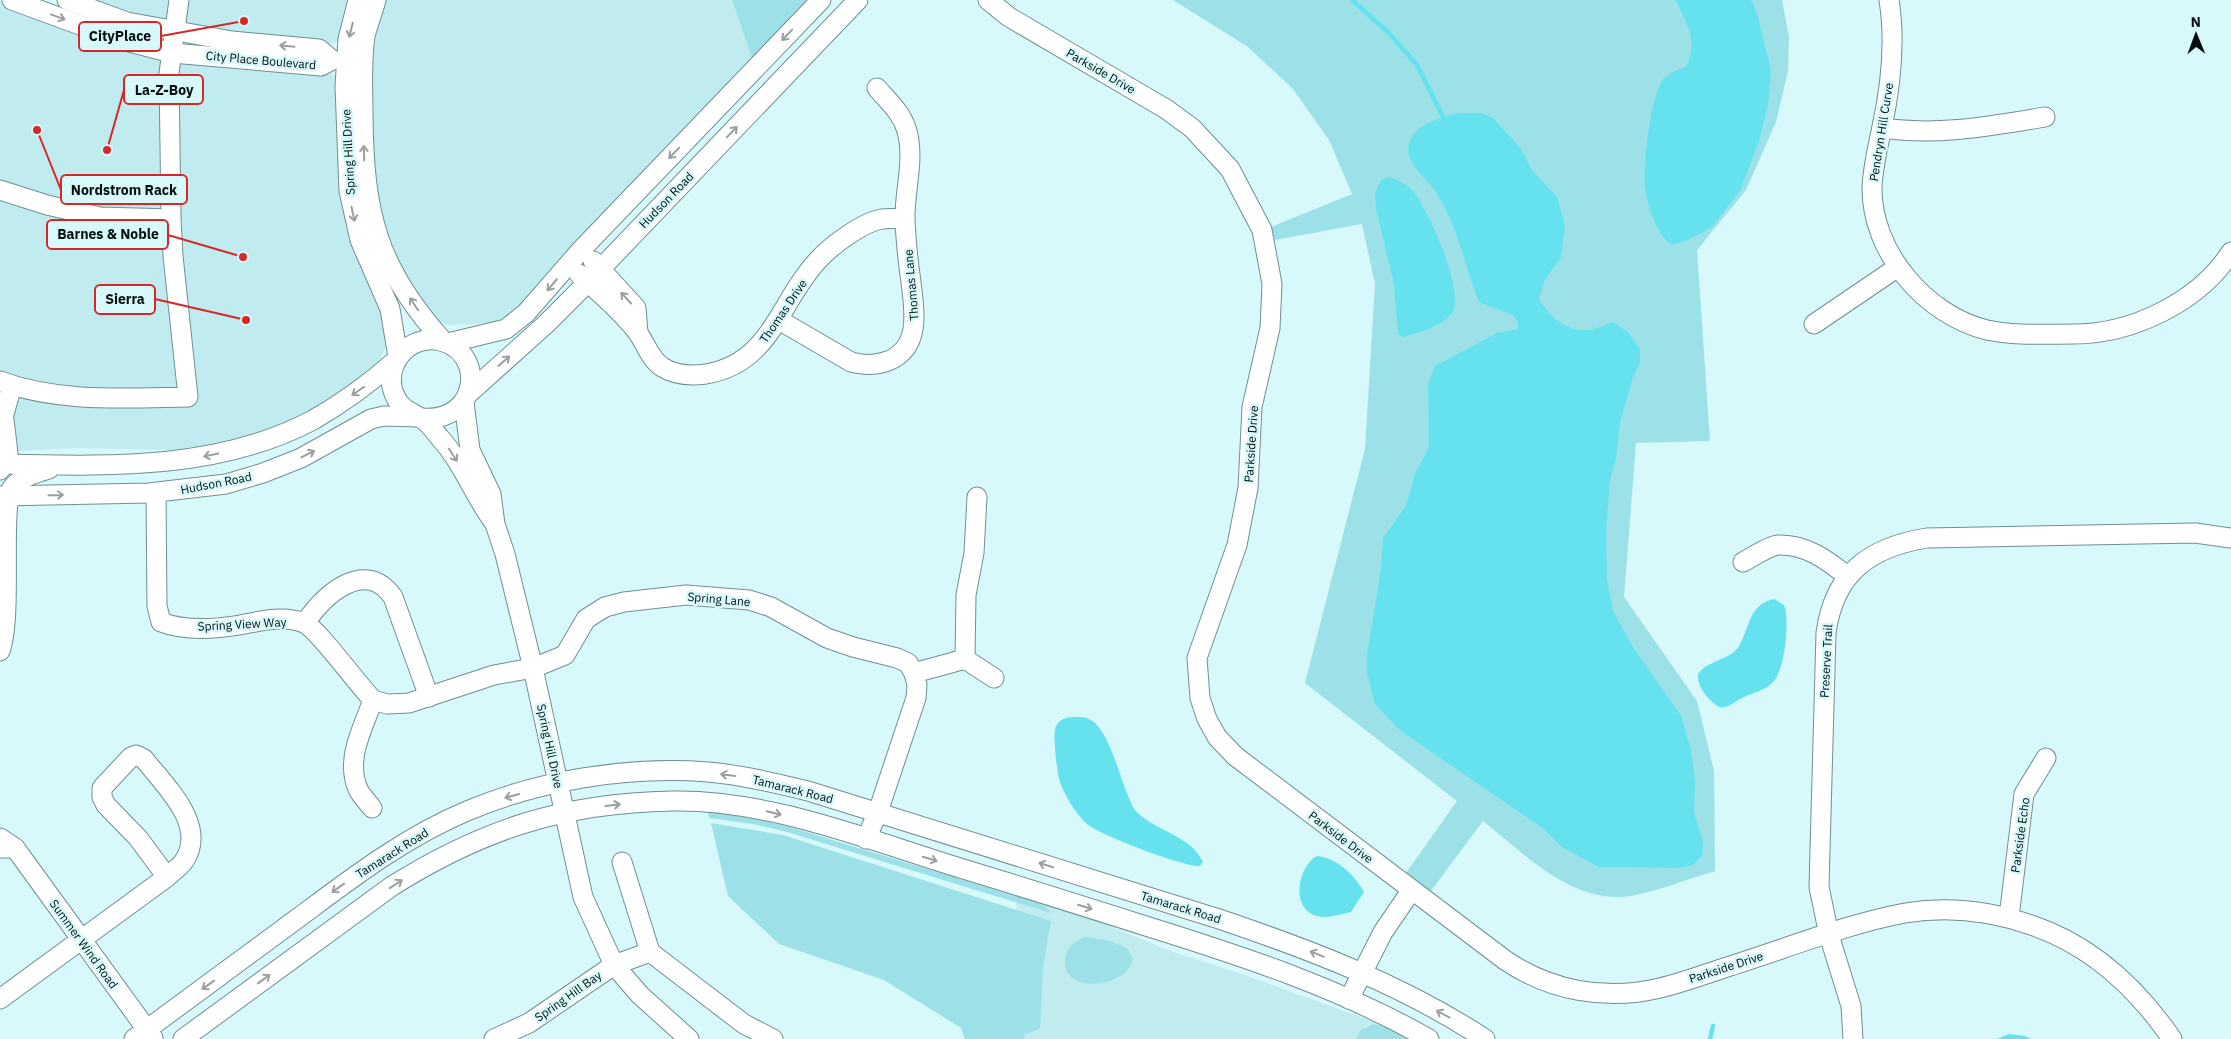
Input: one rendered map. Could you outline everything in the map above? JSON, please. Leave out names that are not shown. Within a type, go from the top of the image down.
[{"type":"street","name":"City Place Boulevard","points":[[12,0],[118,39],[172,53],[321,66],[347,61]]},
{"type":"street","name":"City Place Boulevard","points":[[67,0],[127,22],[232,41],[319,49],[347,61]]},
{"type":"street","points":[[179,0],[169,73],[171,219],[172,256],[188,397],[85,398],[36,392],[6,384],[2,424],[8,448],[1,466],[167,461],[246,447],[286,432],[318,417],[359,390],[404,350],[419,342],[427,340],[446,343],[506,329],[526,312],[575,257],[820,0]]},
{"type":"street","name":"Spring Hill Drive","points":[[358,0],[348,39],[345,86],[347,164],[351,204],[363,248],[390,309],[397,358]]},
{"type":"street","name":"Spring Hill Drive","points":[[376,0],[365,36],[347,61],[374,227],[394,273],[417,309],[446,343]]},
{"type":"street","name":"Hudson Road","points":[[466,398],[588,282],[858,0]]},
{"type":"street","name":"Parkside Drive","points":[[988,0],[1008,17],[1166,108],[1192,128],[1230,169],[1262,230],[1272,284],[1270,328],[1252,407],[1248,488],[1237,545],[1197,658],[1200,698],[1217,737],[1236,756],[1411,891],[1520,971],[1567,989],[1590,993],[1624,993],[1660,988],[1877,920],[1933,910],[1963,910],[2009,917],[2045,930],[2073,944],[2122,978],[2145,1003],[2172,1039]]},
{"type":"street","name":"Pendryn Hill Curve","points":[[1889,0],[1892,18],[1893,55],[1882,128],[1875,158],[1872,188],[1875,216],[1898,267],[1925,297],[1954,316],[1985,329],[2010,334],[2089,334],[2115,331],[2143,321],[2225,276],[2231,252]]},
{"type":"street","name":"Thomas Lane","points":[[779,320],[851,362],[863,365],[878,365],[892,359],[902,351],[911,339],[915,310],[905,219],[911,150],[901,114],[877,88]]},
{"type":"street","points":[[1882,128],[1935,132],[1969,130],[2045,117]]},
{"type":"street","points":[[0,190],[47,205],[100,217],[171,219]]},
{"type":"street","name":"Thomas Drive","points":[[575,257],[588,282],[638,333],[648,352],[661,366],[680,374],[700,375],[721,371],[741,362],[756,350],[779,320],[818,260],[836,244],[881,219],[905,219]]},
{"type":"street","name":"Thomas Drive","points":[[575,257],[601,268],[636,308],[638,333]]},
{"type":"street","points":[[1814,324],[1898,267]]},
{"type":"street","points":[[397,358],[391,379],[392,389],[402,406],[420,418],[445,417],[466,398],[471,374],[468,364],[460,352],[446,343]]},
{"type":"street","name":"Spring Hill Drive","points":[[466,398],[470,450],[491,494],[495,524],[505,554],[533,668],[583,897],[614,965],[640,996],[689,1039]]},
{"type":"street","name":"Hudson Road","points":[[4,496],[156,493],[207,487],[263,473],[307,455],[355,426],[372,419],[384,416],[420,418]]},
{"type":"street","name":"Spring Hill Drive","points":[[420,418],[448,447],[477,499],[495,524]]},
{"type":"street","points":[[0,651],[3,642],[4,496],[23,479],[60,465]]},
{"type":"street","name":"Spring View Way","points":[[156,493],[157,606],[160,622],[172,627],[238,625],[265,620],[286,620],[306,623]]},
{"type":"street","points":[[965,659],[966,595],[974,553],[977,497]]},
{"type":"street","name":"Preserve Trail","points":[[1829,935],[1819,887],[1826,633],[1829,613],[1847,576],[1882,550],[1903,542],[1927,538],[2195,533],[2231,538]]},
{"type":"street","points":[[1743,562],[1777,545],[1809,550],[1822,556],[1847,576]]},
{"type":"street","points":[[429,697],[394,597],[387,588],[373,580],[362,579],[346,584],[315,608],[306,623],[373,700],[387,704],[409,703],[429,697],[494,675],[533,668]]},
{"type":"street","name":"Spring Lane","points":[[533,668],[565,655],[586,619],[605,607],[633,600],[686,595],[749,600],[771,607],[828,638],[908,663],[914,672]]},
{"type":"street","points":[[866,839],[878,812],[916,698],[917,685],[914,672],[965,659],[994,678]]},
{"type":"street","points":[[372,808],[358,789],[353,761],[356,747],[373,700]]},
{"type":"street","points":[[0,999],[167,876],[184,861],[190,847],[190,826],[185,813],[144,759],[136,755],[131,757],[102,788],[102,797],[106,805],[138,838],[167,876]]},
{"type":"street","name":"Parkside Echo","points":[[2009,917],[2024,794],[2046,758]]},
{"type":"street","name":"Tamarack Road","points":[[145,1036],[348,881],[406,842],[468,811],[501,799],[559,783],[637,773],[706,772],[770,782],[878,812],[1235,924],[1362,972],[1485,1039]]},
{"type":"street","points":[[183,1039],[367,904],[420,868],[480,838],[540,817],[642,802],[706,802],[769,812],[866,839],[1246,958],[1349,999],[1430,1039]]},
{"type":"street","name":"Summer Wind Road","points":[[5,845],[81,940],[145,1036]]},
{"type":"street","points":[[622,862],[650,952],[744,1024],[773,1039]]},
{"type":"street","points":[[1349,999],[1383,932],[1411,891]]},
{"type":"street","points":[[1829,935],[1851,1006],[1853,1039]]},
{"type":"street","points":[[614,965],[650,952]]},
{"type":"street","name":"Spring Hill Bay","points":[[494,1039],[529,1023],[614,965]]},
{"type":"shaded area","points":[[79,0],[352,0],[341,40],[329,45],[200,33]]},
{"type":"shaded area","points":[[381,0],[732,0],[752,57],[577,240],[518,308],[503,318],[490,323],[448,325],[437,321],[394,265],[374,206],[368,84],[374,24]]},
{"type":"shaded area","points":[[732,0],[807,0],[752,58]]},
{"type":"shaded area","points":[[1173,0],[1782,0],[1789,37],[1788,71],[1776,122],[1746,190],[1697,250],[1710,441],[1636,443],[1624,597],[1697,701],[1714,771],[1715,871],[1631,896],[1609,897],[1589,893],[1569,885],[1533,862],[1483,821],[1431,891],[1406,873],[1457,801],[1305,683],[1365,449],[1375,284],[1362,224],[1275,240],[1271,227],[1352,194],[1329,140],[1293,89],[1248,47]]},
{"type":"shaded area","points":[[1676,0],[1751,0],[1757,13],[1771,71],[1768,105],[1759,141],[1740,191],[1711,228],[1685,241],[1672,245],[1657,227],[1650,211],[1645,187],[1645,176],[1646,147],[1651,114],[1659,87],[1666,76],[1687,66],[1690,56],[1690,32]]},
{"type":"shaded area","points":[[0,1],[99,38],[326,72],[335,76],[337,80],[342,166],[381,302],[388,343],[380,359],[345,389],[302,415],[263,431],[224,443],[173,450],[73,448],[0,452]]},
{"type":"shaded area","points":[[1458,113],[1482,113],[1494,119],[1522,150],[1531,169],[1557,197],[1565,226],[1561,258],[1545,279],[1539,299],[1543,306],[1554,318],[1574,329],[1590,330],[1612,322],[1627,331],[1640,349],[1640,363],[1633,377],[1620,423],[1616,458],[1610,480],[1606,532],[1607,580],[1613,611],[1633,647],[1681,716],[1691,750],[1695,782],[1694,813],[1703,842],[1702,856],[1693,865],[1681,868],[1599,867],[1562,847],[1544,829],[1401,731],[1375,704],[1367,673],[1367,655],[1380,576],[1383,538],[1406,506],[1415,474],[1429,447],[1428,384],[1435,366],[1497,333],[1518,329],[1518,322],[1513,315],[1479,302],[1444,205],[1413,164],[1408,151],[1412,137],[1423,126]]},
{"type":"shaded area","points":[[1389,177],[1402,182],[1410,188],[1427,214],[1443,249],[1449,268],[1455,301],[1450,316],[1423,331],[1403,337],[1398,334],[1394,284],[1376,209],[1375,193],[1381,180]]},
{"type":"shaded area","points":[[1774,599],[1784,605],[1787,621],[1784,655],[1778,675],[1767,687],[1727,706],[1719,707],[1704,693],[1699,684],[1698,674],[1702,669],[1736,650],[1755,611],[1766,602]]},
{"type":"shaded area","points":[[1072,717],[1086,718],[1097,725],[1108,742],[1134,809],[1151,823],[1189,845],[1203,862],[1200,866],[1142,850],[1095,829],[1083,820],[1071,804],[1062,787],[1055,753],[1056,726],[1063,719]]},
{"type":"shaded area","points":[[708,813],[754,818],[790,827],[1038,903],[1046,907],[1051,913],[787,832],[753,824],[709,818]]},
{"type":"shaded area","points":[[711,823],[783,835],[1051,921],[1043,967],[1040,1029],[1025,1034],[1023,1039],[965,1039],[961,1028],[884,980],[779,944],[728,896]]},
{"type":"shaded area","points":[[1317,856],[1332,860],[1345,868],[1364,892],[1351,912],[1321,917],[1308,911],[1303,905],[1300,896],[1302,877],[1305,868]]},
{"type":"shaded area","points":[[1016,896],[1097,921],[1173,952],[1236,972],[1383,1025],[1373,1024],[1365,1027],[1356,1039],[1019,1039]]},
{"type":"shaded area","points":[[1086,937],[1110,941],[1128,949],[1133,959],[1128,969],[1119,977],[1107,982],[1094,984],[1081,982],[1071,977],[1066,968],[1066,955],[1073,943]]},
{"type":"shaded area","points":[[1373,1024],[1385,1026],[1410,1039],[1356,1039],[1361,1030]]},
{"type":"shaded area","points":[[2009,1034],[2025,1036],[2031,1039],[1997,1039]]},
{"type":"waterway","points":[[1352,0],[1388,32],[1417,65],[1443,117]]},
{"type":"waterway","points":[[1710,1039],[1713,1026]]},
{"type":"place","name":"CityPlace","points":[[244,21]]},
{"type":"place","name":"Nordstrom Rack","points":[[37,130]]},
{"type":"place","name":"La-Z-Boy","points":[[107,150]]},
{"type":"place","name":"Barnes & Noble","points":[[243,257]]},
{"type":"place","name":"Sierra","points":[[246,320]]}]
